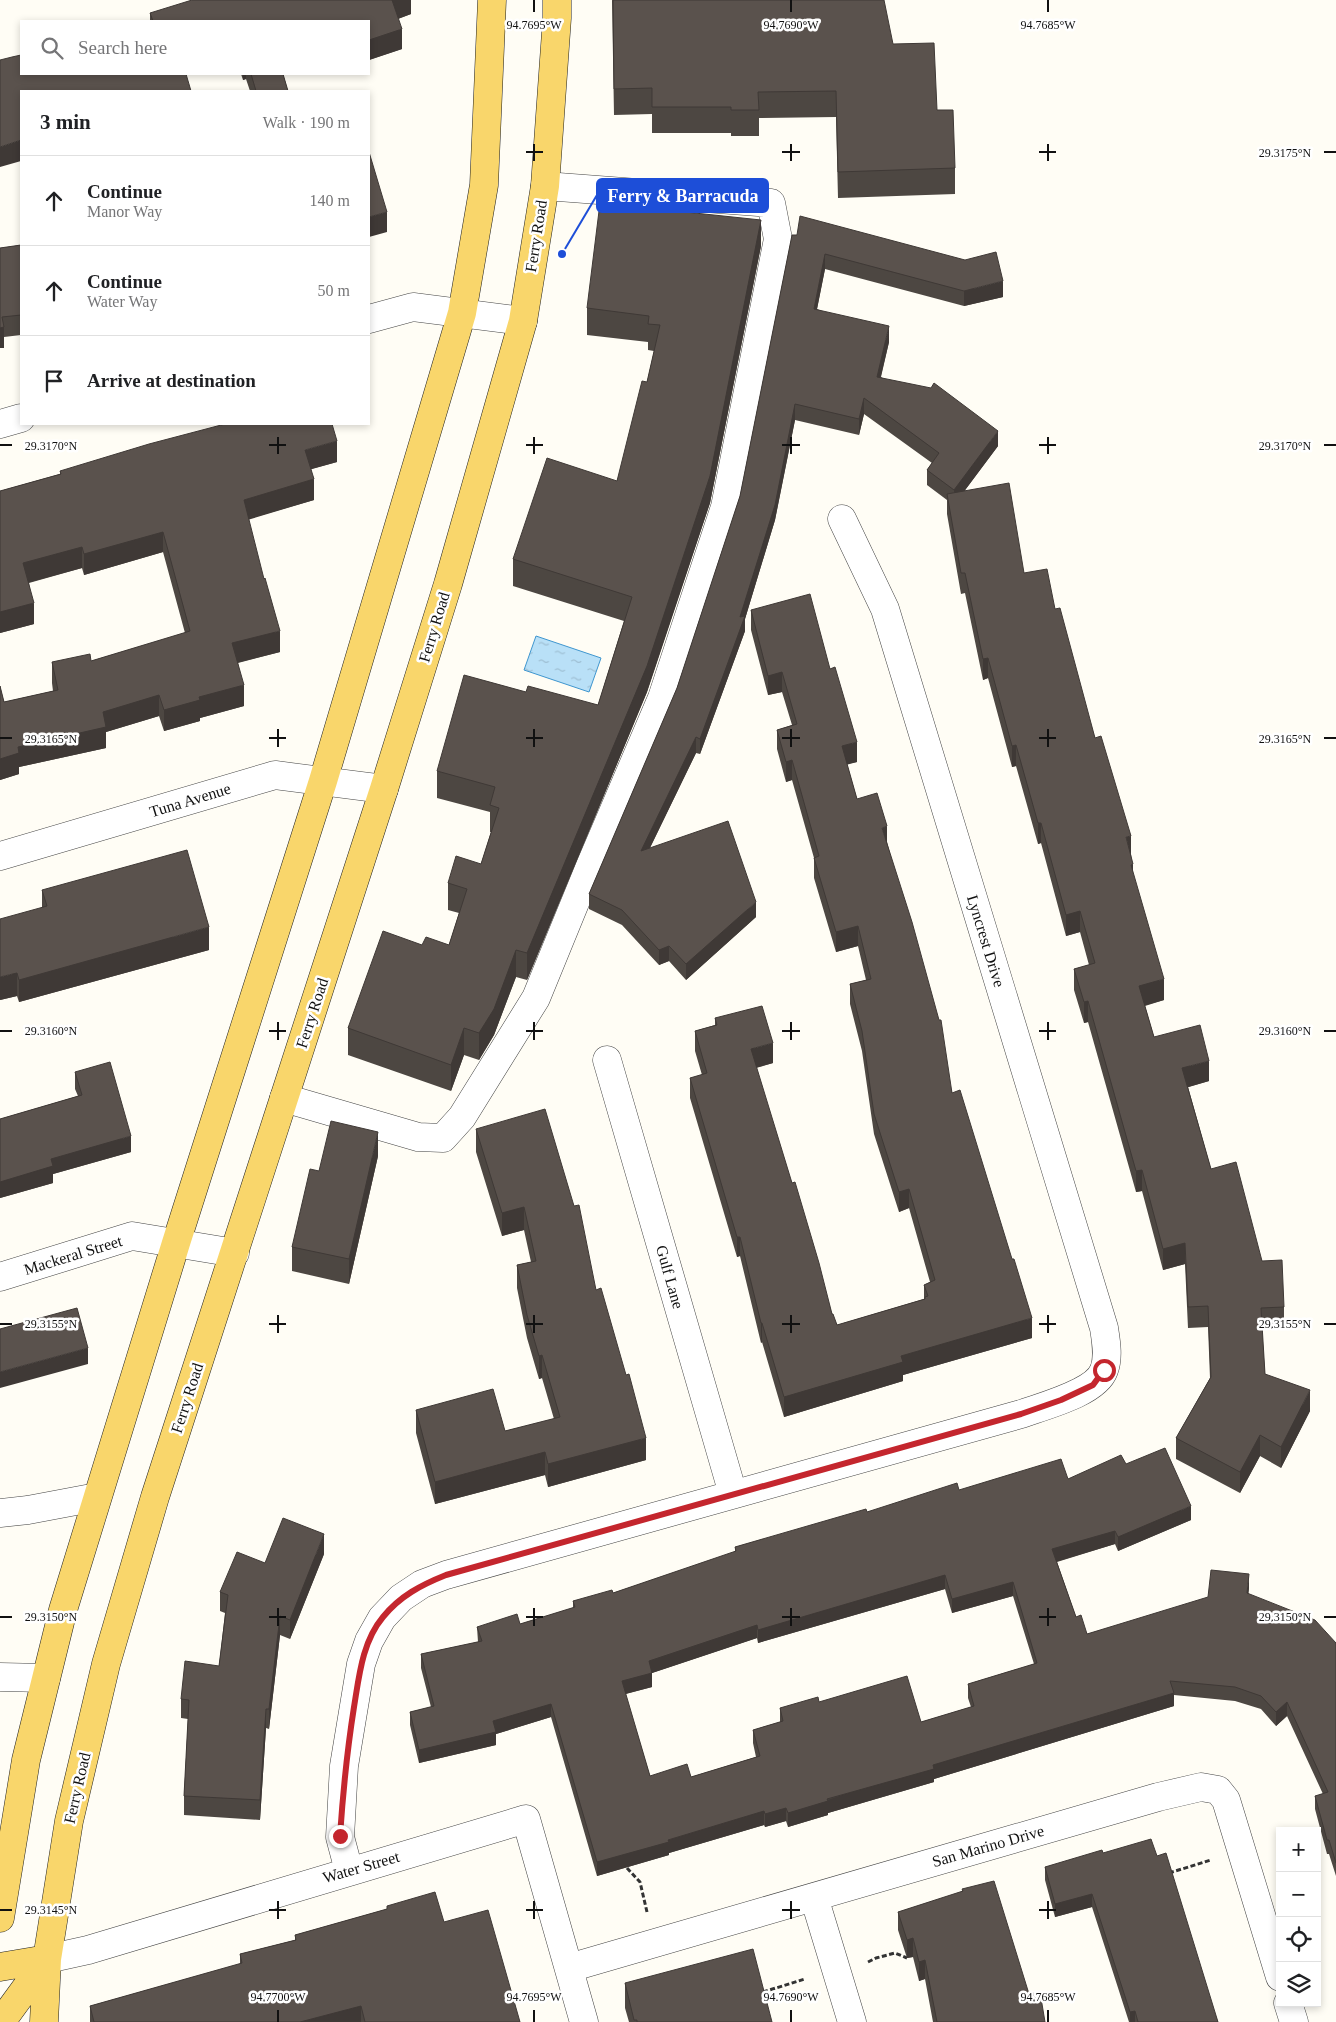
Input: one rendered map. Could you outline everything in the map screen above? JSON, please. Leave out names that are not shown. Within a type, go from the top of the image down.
[{"type":"main road","points":[[0,1918],[26,1760],[63,1610],[176,1243],[323,781],[462,313],[484,185],[492,0]]},
{"type":"main road","name":"Ferry Road","points":[[44,2022],[47,1959],[69,1821],[106,1664],[155,1497],[384,789],[448,584],[522,320],[545,186],[558,18],[557,0]]},
{"type":"main road","points":[[0,1967],[47,1959]]},
{"type":"main road","points":[[1,2022],[47,1959]]},
{"type":"street","points":[[284,1098],[418,1136],[444,1138],[462,1117],[536,998],[662,698],[725,507],[778,238],[770,203],[545,186]]},
{"type":"street","points":[[370,319],[413,307],[522,320]]},
{"type":"street","points":[[0,424],[20,418]]},
{"type":"street","name":"Lyncrest Drive","points":[[732,1494],[1021,1414],[1061,1400],[1093,1385],[1104,1370],[1107,1349],[1104,1328],[885,609],[842,519]]},
{"type":"street","name":"Tuna Avenue","points":[[0,856],[275,774],[384,789]]},
{"type":"street","name":"Gulf Lane","points":[[607,1060],[732,1494]]},
{"type":"street","name":"Mackeral Street","points":[[0,1277],[132,1236],[234,1252]]},
{"type":"street","points":[[349,1870],[340,1836],[344,1766],[361,1664],[369,1642],[382,1618],[401,1598],[422,1584],[446,1575],[732,1494]]},
{"type":"street","points":[[0,1513],[28,1510],[98,1497]]},
{"type":"street","points":[[0,1677],[46,1678]]},
{"type":"street","name":"San Marino Drive","points":[[569,1968],[1158,1797],[1201,1787],[1218,1790],[1226,1800],[1276,1964]]},
{"type":"street","name":"Water Street","points":[[47,1959],[88,1950],[349,1870],[526,1819],[569,1968]]},
{"type":"street","points":[[814,1897],[852,2022]]},
{"type":"street","points":[[569,1968],[584,2022]]},
{"type":"street","points":[[1289,2007],[1294,2022]]},
{"type":"path","points":[[1168,1873],[1221,1857],[1243,1854]]},
{"type":"path","points":[[627,1868],[640,1882],[654,1944]]},
{"type":"path","points":[[763,1992],[862,1966],[876,1958],[895,1952],[907,1958]]},
{"type":"water","points":[[536,636],[601,658],[589,692],[524,670]]},
{"type":"building","points":[[192,0],[392,0],[402,29],[370,40],[370,20],[153,20],[150,13]]},
{"type":"building","points":[[613,0],[884,0],[893,44],[934,43],[937,110],[953,110],[955,168],[838,172],[836,91],[758,92],[759,110],[731,110],[731,107],[652,107],[652,88],[614,89]]},
{"type":"building","points":[[20,55],[20,75],[186,75],[191,90],[20,90],[20,140],[0,147],[0,60]]},
{"type":"building","points":[[251,75],[283,75],[288,90],[256,90]]},
{"type":"building","points":[[370,155],[387,212],[370,217]]},
{"type":"building","points":[[600,203],[761,220],[710,476],[647,666],[527,953],[516,950],[494,1009],[479,1033],[464,1028],[451,1065],[348,1028],[383,931],[422,945],[426,937],[449,945],[467,889],[448,883],[456,856],[481,864],[499,808],[490,805],[495,787],[437,771],[464,675],[526,692],[528,686],[598,705],[632,597],[513,559],[547,458],[617,481],[642,381],[647,382],[660,325],[648,324],[649,316],[587,308]]},
{"type":"building","points":[[800,216],[965,260],[996,252],[1003,281],[964,291],[825,254],[814,309],[889,326],[877,377],[931,388],[934,383],[998,431],[954,490],[927,470],[939,453],[864,398],[859,419],[795,404],[775,505],[740,617],[745,616],[700,739],[696,737],[641,851],[728,821],[756,902],[686,964],[669,946],[659,950],[622,910],[589,894],[677,688],[740,496],[792,235],[797,235]]},
{"type":"building","points":[[20,245],[20,315],[2,317],[4,327],[0,328],[0,248]]},
{"type":"building","points":[[221,425],[332,425],[337,441],[305,450],[314,479],[244,500],[264,579],[280,631],[232,643],[244,685],[199,697],[200,700],[164,710],[159,695],[103,712],[106,727],[18,747],[19,753],[0,759],[0,686],[4,702],[58,690],[52,662],[90,654],[91,661],[190,631],[163,532],[84,554],[82,547],[23,563],[34,603],[0,612],[0,491],[61,474],[60,471],[149,444]]},
{"type":"building","points":[[1009,483],[1024,573],[1047,569],[1055,609],[1060,608],[1095,738],[1101,736],[1131,836],[1126,837],[1133,864],[1131,865],[1164,979],[1139,986],[1154,1037],[1200,1025],[1209,1061],[1182,1068],[1211,1169],[1236,1162],[1262,1261],[1282,1260],[1284,1307],[1261,1308],[1265,1374],[1310,1390],[1281,1447],[1260,1435],[1240,1472],[1176,1438],[1211,1377],[1208,1306],[1188,1307],[1185,1243],[1163,1249],[1142,1170],[1136,1171],[1088,1001],[1084,1002],[1074,969],[1095,963],[1080,911],[1066,915],[1041,823],[1038,823],[1016,745],[1012,746],[988,658],[983,659],[965,573],[961,573],[947,494]]},
{"type":"building","points":[[810,594],[830,669],[835,667],[857,742],[842,746],[857,799],[877,793],[887,826],[882,828],[912,922],[939,1020],[941,1020],[952,1093],[960,1090],[1032,1318],[901,1356],[903,1362],[784,1397],[761,1323],[740,1237],[737,1237],[690,1078],[707,1073],[695,1031],[717,1025],[715,1018],[762,1006],[773,1043],[751,1049],[792,1183],[795,1182],[832,1314],[837,1325],[925,1299],[928,1296],[924,1285],[935,1280],[909,1189],[899,1192],[874,1114],[862,1031],[850,984],[871,979],[858,926],[836,932],[814,858],[819,856],[792,760],[786,762],[777,730],[797,724],[782,672],[768,676],[751,610]]},
{"type":"building","points":[[187,850],[209,927],[19,980],[17,973],[0,977],[0,919],[47,906],[42,890]]},
{"type":"building","points":[[110,1062],[131,1136],[51,1159],[53,1166],[0,1182],[0,1119],[82,1095],[75,1072]]},
{"type":"building","points":[[545,1109],[574,1206],[579,1205],[596,1290],[601,1288],[626,1375],[629,1374],[646,1438],[548,1464],[545,1452],[435,1482],[416,1410],[493,1389],[505,1431],[560,1417],[542,1355],[539,1356],[527,1315],[517,1265],[536,1261],[524,1207],[502,1213],[476,1129]]},
{"type":"building","points":[[331,1121],[378,1132],[349,1259],[292,1247],[310,1169],[319,1171]]},
{"type":"building","points":[[77,1308],[88,1348],[0,1372],[0,1329]]},
{"type":"building","points":[[1165,1448],[1191,1506],[1118,1537],[1115,1531],[1052,1549],[1076,1617],[1081,1615],[1087,1634],[1208,1597],[1211,1570],[1249,1574],[1247,1593],[1315,1620],[1336,1643],[1336,1863],[1329,1840],[1327,1840],[1315,1796],[1328,1792],[1287,1702],[1276,1712],[1261,1696],[1235,1687],[1170,1681],[1174,1693],[933,1765],[934,1769],[827,1799],[828,1801],[788,1813],[786,1808],[765,1814],[764,1811],[668,1840],[669,1842],[597,1862],[551,1704],[493,1721],[496,1732],[419,1750],[410,1712],[434,1706],[421,1654],[482,1641],[477,1627],[517,1614],[520,1624],[575,1607],[573,1601],[612,1590],[613,1593],[736,1551],[735,1547],[866,1509],[867,1512],[957,1483],[959,1490],[1061,1459],[1068,1479],[1121,1455],[1126,1464]],"holes":[[[945,1575],[952,1599],[1013,1582],[1037,1663],[968,1684],[974,1706],[921,1722],[907,1676],[819,1702],[818,1697],[780,1708],[783,1721],[753,1730],[760,1756],[691,1777],[687,1764],[650,1776],[622,1681],[652,1673],[649,1661],[757,1625],[758,1630]]]},
{"type":"building","points":[[283,1518],[324,1534],[290,1620],[280,1616],[269,1709],[266,1709],[260,1800],[184,1796],[189,1700],[181,1699],[185,1661],[219,1666],[228,1595],[220,1592],[237,1552],[265,1563]]},
{"type":"building","points":[[1151,1839],[1157,1856],[1166,1853],[1218,2022],[1138,2022],[1135,2011],[1130,2012],[1092,1894],[1055,1904],[1045,1867],[1102,1850],[1103,1853]]},
{"type":"building","points":[[994,1881],[1029,1994],[1040,1992],[1045,2022],[937,2022],[925,1960],[919,1962],[913,1938],[907,1940],[898,1912],[963,1891],[962,1889]]},
{"type":"building","points":[[435,1892],[444,1922],[488,1910],[520,2022],[365,2022],[361,2006],[300,2022],[94,2022],[90,2006],[242,1963],[240,1954],[296,1940],[295,1935],[387,1909],[387,1906]]},
{"type":"building","points":[[753,1949],[772,2022],[637,2022],[637,2020],[634,2020],[625,1983]]},
{"type":"place","name":"Ferry & Barracuda","points":[[562,254]]},
{"type":"route","points":[[340,1836],[344,1766],[361,1664],[369,1642],[382,1618],[401,1598],[422,1584],[446,1575],[1021,1414],[1061,1400],[1093,1385],[1104,1370]]}]
